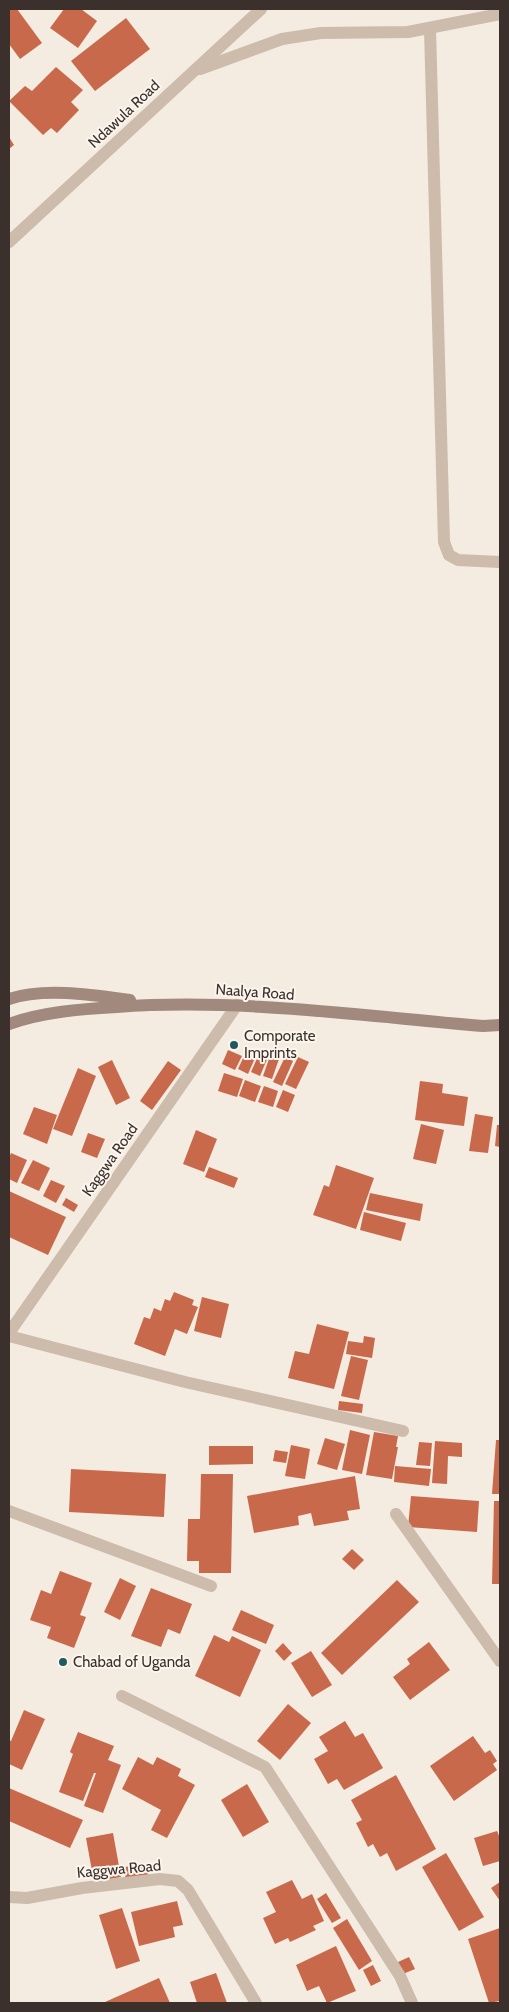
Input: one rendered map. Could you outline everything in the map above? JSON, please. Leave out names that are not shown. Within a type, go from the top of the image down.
[{"type":"main road","points":[[9,999],[19,996],[73,993],[160,1004]]},
{"type":"main road","name":"Naalya Road","points":[[9,1024],[22,1019],[83,1009],[160,1004],[237,1006],[484,1026],[500,1024]]},
{"type":"street","name":"Ndawula Road","points":[[9,242],[261,9]]},
{"type":"street","points":[[193,71],[282,39],[322,33],[408,32],[500,14]]},
{"type":"street","points":[[430,29],[444,542],[449,555],[458,560],[500,562]]},
{"type":"street","name":"Kaggwa Road","points":[[9,1334],[237,1006]]},
{"type":"street","points":[[9,1334],[185,1382],[404,1431]]},
{"type":"street","points":[[9,1511],[211,1586]]},
{"type":"street","points":[[396,1514],[500,1660]]},
{"type":"street","points":[[122,1696],[265,1767],[400,1976],[412,2003]]},
{"type":"street","name":"Kaggwa Road","points":[[9,1897],[27,1898],[82,1888],[160,1879],[178,1882],[188,1890],[256,2003]]},
{"type":"building","points":[[9,9],[17,9],[42,43],[20,59],[9,44]]},
{"type":"building","points":[[64,9],[81,9],[97,21],[78,48],[50,28]]},
{"type":"building","points":[[126,18],[150,49],[95,91],[71,61]]},
{"type":"building","points":[[56,67],[83,90],[71,102],[79,110],[57,133],[51,128],[43,135],[9,101],[25,86],[32,91]]},
{"type":"building","points":[[9,137],[14,145],[9,149]]},
{"type":"building","points":[[228,1050],[242,1056],[235,1070],[222,1064]]},
{"type":"building","points":[[245,1054],[255,1058],[248,1074],[238,1069]]},
{"type":"building","points":[[259,1054],[268,1057],[260,1076],[251,1072]]},
{"type":"building","points":[[270,1056],[279,1059],[272,1079],[263,1076]]},
{"type":"building","points":[[285,1057],[293,1061],[282,1086],[273,1082]]},
{"type":"building","points":[[298,1057],[309,1062],[296,1089],[285,1084]]},
{"type":"building","points":[[112,1060],[130,1098],[116,1105],[98,1067]]},
{"type":"building","points":[[168,1061],[181,1070],[152,1110],[140,1101]]},
{"type":"building","points":[[78,1068],[96,1076],[72,1136],[53,1129]]},
{"type":"building","points":[[224,1073],[243,1079],[237,1097],[218,1091]]},
{"type":"building","points":[[245,1080],[261,1086],[255,1102],[239,1096]]},
{"type":"building","points":[[420,1081],[443,1084],[442,1093],[468,1097],[464,1126],[415,1120]]},
{"type":"building","points":[[264,1086],[278,1091],[273,1107],[258,1102]]},
{"type":"building","points":[[283,1090],[295,1095],[288,1112],[276,1107]]},
{"type":"building","points":[[34,1107],[57,1115],[47,1144],[23,1134]]},
{"type":"building","points":[[475,1114],[493,1117],[488,1153],[469,1151]]},
{"type":"building","points":[[421,1124],[444,1130],[436,1164],[413,1159]]},
{"type":"building","points":[[497,1125],[500,1125],[500,1147],[495,1146]]},
{"type":"building","points":[[196,1130],[217,1139],[204,1172],[183,1164]]},
{"type":"building","points":[[88,1133],[105,1139],[97,1158],[81,1152]]},
{"type":"building","points":[[11,1153],[27,1160],[17,1183],[9,1179],[9,1158]]},
{"type":"building","points":[[33,1160],[50,1168],[39,1191],[21,1183]]},
{"type":"building","points":[[336,1165],[374,1178],[356,1229],[313,1215],[324,1185],[329,1187]]},
{"type":"building","points":[[209,1167],[238,1178],[234,1188],[205,1177]]},
{"type":"building","points":[[51,1180],[65,1186],[56,1203],[43,1196]]},
{"type":"building","points":[[9,1191],[66,1217],[48,1255],[9,1237]]},
{"type":"building","points":[[370,1193],[423,1204],[420,1221],[366,1210]]},
{"type":"building","points":[[66,1198],[78,1205],[74,1212],[62,1205]]},
{"type":"building","points":[[364,1212],[406,1223],[401,1241],[360,1230]]},
{"type":"building","points":[[174,1292],[194,1300],[192,1305],[198,1307],[187,1334],[175,1329],[165,1356],[134,1344],[144,1317],[150,1319],[154,1308],[161,1311],[165,1299],[170,1301]]},
{"type":"building","points":[[202,1297],[229,1304],[221,1338],[194,1331]]},
{"type":"building","points":[[317,1324],[349,1332],[334,1389],[288,1378],[295,1351],[309,1354]]},
{"type":"building","points":[[364,1336],[375,1338],[372,1358],[346,1354],[348,1341],[363,1343]]},
{"type":"building","points":[[351,1356],[368,1360],[359,1400],[341,1396]]},
{"type":"building","points":[[339,1401],[363,1404],[362,1413],[338,1410]]},
{"type":"building","points":[[350,1430],[370,1435],[362,1474],[342,1470]]},
{"type":"building","points":[[374,1432],[398,1436],[396,1447],[398,1447],[392,1479],[366,1475]]},
{"type":"building","points":[[325,1438],[345,1444],[337,1470],[317,1464]]},
{"type":"building","points":[[496,1440],[500,1440],[500,1494],[492,1494]]},
{"type":"building","points":[[435,1441],[462,1443],[462,1457],[448,1456],[447,1484],[432,1483]]},
{"type":"building","points":[[419,1442],[432,1443],[430,1466],[416,1465]]},
{"type":"building","points":[[291,1445],[310,1449],[305,1479],[285,1476]]},
{"type":"building","points":[[209,1446],[253,1446],[253,1464],[209,1465]]},
{"type":"building","points":[[275,1450],[288,1452],[286,1463],[273,1461]]},
{"type":"building","points":[[395,1466],[431,1469],[429,1486],[394,1482]]},
{"type":"building","points":[[71,1469],[166,1474],[164,1517],[69,1512]]},
{"type":"building","points":[[201,1474],[233,1474],[231,1573],[199,1573],[199,1561],[187,1561],[188,1519],[200,1519]]},
{"type":"building","points":[[355,1476],[360,1509],[347,1511],[349,1520],[314,1526],[311,1513],[298,1516],[299,1525],[254,1533],[247,1496]]},
{"type":"building","points":[[411,1496],[479,1501],[477,1532],[408,1527]]},
{"type":"building","points":[[494,1501],[500,1501],[500,1584],[492,1584]]},
{"type":"building","points":[[352,1549],[364,1560],[354,1570],[342,1559]]},
{"type":"building","points":[[60,1571],[92,1583],[80,1615],[86,1617],[74,1648],[47,1638],[51,1627],[30,1620],[41,1590],[51,1594]]},
{"type":"building","points":[[120,1578],[136,1586],[120,1620],[104,1612]]},
{"type":"building","points":[[397,1580],[419,1602],[342,1675],[321,1653]]},
{"type":"building","points":[[151,1588],[192,1604],[180,1634],[168,1629],[161,1647],[131,1636]]},
{"type":"building","points":[[241,1610],[274,1625],[266,1644],[232,1630]]},
{"type":"building","points":[[214,1635],[229,1642],[232,1636],[261,1650],[240,1697],[195,1676]]},
{"type":"building","points":[[429,1642],[450,1670],[410,1700],[393,1677],[410,1664],[407,1659]]},
{"type":"building","points":[[283,1643],[292,1653],[284,1661],[275,1651]]},
{"type":"building","points":[[311,1651],[332,1685],[312,1697],[291,1663]]},
{"type":"building","points":[[288,1704],[311,1723],[280,1760],[257,1741]]},
{"type":"building","points":[[24,1710],[45,1719],[22,1770],[9,1764],[9,1740],[11,1741]]},
{"type":"building","points":[[345,1721],[355,1737],[363,1733],[383,1768],[344,1790],[337,1779],[328,1784],[314,1759],[328,1751],[319,1737]]},
{"type":"building","points":[[78,1732],[114,1746],[108,1760],[121,1765],[103,1813],[84,1806],[96,1773],[94,1773],[83,1801],[59,1792],[73,1754],[70,1752]]},
{"type":"building","points":[[473,1736],[485,1753],[490,1750],[497,1761],[493,1764],[497,1770],[454,1801],[430,1766]]},
{"type":"building","points":[[138,1757],[153,1765],[157,1757],[181,1769],[178,1776],[195,1785],[167,1838],[151,1830],[161,1810],[122,1789]]},
{"type":"building","points":[[396,1775],[436,1849],[396,1871],[387,1853],[380,1857],[373,1844],[368,1847],[356,1823],[362,1820],[351,1800]]},
{"type":"building","points":[[247,1784],[269,1822],[243,1837],[221,1800]]},
{"type":"building","points":[[9,1788],[83,1820],[70,1848],[9,1821]]},
{"type":"building","points":[[497,1831],[500,1838],[500,1861],[483,1866],[474,1838]]},
{"type":"building","points":[[113,1833],[121,1877],[94,1882],[86,1838]]},
{"type":"building","points":[[446,1853],[484,1917],[459,1931],[422,1867]]},
{"type":"building","points":[[147,1864],[149,1877],[126,1881],[124,1867]]},
{"type":"building","points":[[292,1880],[302,1899],[312,1894],[324,1921],[313,1926],[316,1930],[290,1942],[288,1938],[275,1944],[263,1918],[276,1912],[266,1892]]},
{"type":"building","points":[[500,1882],[500,1901],[491,1888]]},
{"type":"building","points":[[326,1893],[341,1918],[332,1923],[317,1899]]},
{"type":"building","points":[[177,1901],[183,1925],[173,1927],[175,1937],[139,1946],[131,1912]]},
{"type":"building","points":[[122,1908],[140,1961],[116,1969],[99,1915]]},
{"type":"building","points":[[347,1919],[372,1961],[359,1970],[333,1928]]},
{"type":"building","points":[[500,1928],[500,2001],[489,2003],[468,1939]]},
{"type":"building","points":[[336,1946],[356,1991],[327,2003],[319,1986],[307,1991],[296,1965]]},
{"type":"building","points":[[409,1957],[415,1969],[403,1974],[398,1962]]},
{"type":"building","points":[[373,1965],[381,1981],[371,1986],[363,1970]]},
{"type":"building","points":[[216,1973],[227,2003],[197,2003],[190,1982]]},
{"type":"building","points":[[159,1978],[170,2003],[105,2003],[105,2002]]},
{"type":"place","name":"Comporate Imprints","points":[[234,1045]]},
{"type":"place","name":"Chabad of Uganda","points":[[63,1662]]}]
